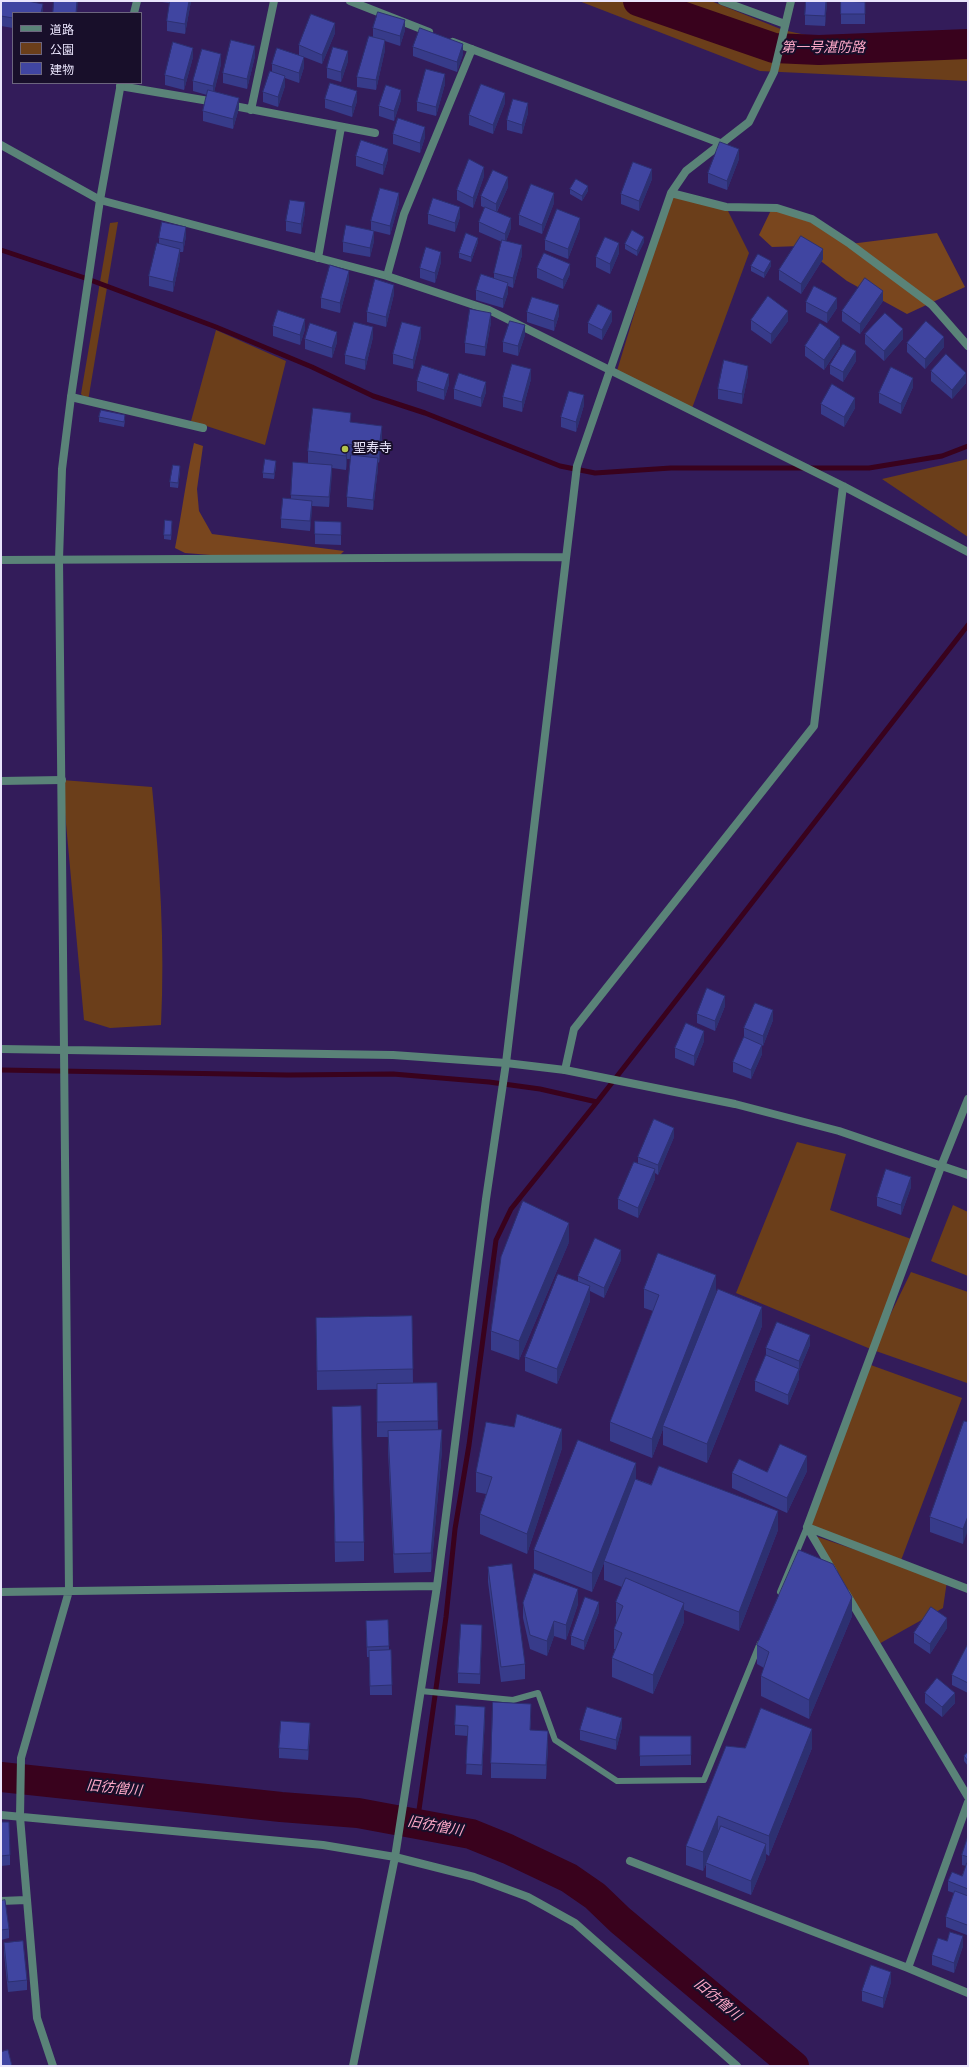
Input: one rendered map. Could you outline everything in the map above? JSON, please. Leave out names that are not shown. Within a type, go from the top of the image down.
[{"type":"street","points":[[134,12],[137,1]]},
{"type":"street","points":[[251,110],[274,1]]},
{"type":"street","points":[[350,1],[472,50],[720,143]]},
{"type":"street","points":[[722,1],[784,27]]},
{"type":"street","points":[[353,2066],[395,1857],[437,1586],[486,1199],[506,1063],[577,466],[671,193],[686,171],[720,143],[749,122],[774,72],[791,1]]},
{"type":"street","points":[[388,276],[404,214],[472,50]]},
{"type":"street","points":[[53,2066],[37,2018],[20,1817],[20,1758],[69,1592],[59,559],[62,469],[100,200],[120,84],[375,133]]},
{"type":"street","points":[[318,258],[341,127]]},
{"type":"street","points":[[1,145],[100,200],[388,276],[489,310],[843,486],[968,552]]},
{"type":"street","points":[[671,193],[726,207],[777,208],[812,219],[850,244],[932,305],[968,346]]},
{"type":"street","points":[[71,397],[203,428]]},
{"type":"street","points":[[565,1070],[574,1029],[814,726],[843,486]]},
{"type":"street","points":[[1,560],[566,557]]},
{"type":"street","points":[[1,781],[62,780]]},
{"type":"street","points":[[1,1049],[393,1055],[506,1063],[565,1070],[734,1104],[839,1131],[942,1164],[968,1174]]},
{"type":"street","points":[[807,1527],[942,1164],[968,1099]]},
{"type":"street","points":[[807,1527],[968,1797]]},
{"type":"street","points":[[807,1527],[968,1590]]},
{"type":"street","points":[[1,1592],[437,1586]]},
{"type":"street","points":[[908,1968],[968,1802]]},
{"type":"street","points":[[1,1815],[323,1845],[395,1857],[474,1877],[528,1897],[575,1923],[737,2066]]},
{"type":"street","points":[[630,1862],[908,1968],[968,1993]]},
{"type":"street","points":[[1,1901],[26,1900]]},
{"type":"lane","points":[[778,1599],[807,1527]]},
{"type":"lane","points":[[421,1690],[513,1700],[538,1693],[555,1740],[617,1781],[704,1780],[763,1636]]},
{"type":"green space","points":[[579,1],[711,1],[783,30],[815,37],[968,38],[968,81],[760,71]]},
{"type":"green space","points":[[671,193],[726,207],[749,253],[691,411],[616,374]]},
{"type":"green space","points":[[118,222],[88,401],[81,394],[110,223]]},
{"type":"green space","points":[[216,330],[286,361],[265,445],[191,421]]},
{"type":"green space","points":[[968,459],[968,537],[882,479]]},
{"type":"green space","points":[[62,780],[152,787],[161,906],[161,1025],[110,1028],[84,1020]]},
{"type":"green space","points":[[797,1142],[846,1154],[830,1210],[914,1240],[876,1344],[911,1272],[968,1292],[967,1383],[873,1350],[736,1293]]},
{"type":"green space","points":[[953,1205],[968,1212],[968,1276],[931,1261]]},
{"type":"green space","points":[[868,1364],[962,1398],[900,1563],[807,1527]]},
{"type":"green space","points":[[812,1535],[947,1581],[943,1608],[877,1645]]},
{"type":"shaded area","points":[[772,208],[826,228],[850,244],[937,233],[965,287],[907,314],[847,281],[801,246],[772,247],[759,235]]},
{"type":"shaded area","points":[[194,443],[203,446],[197,489],[199,511],[212,534],[344,551],[336,559],[262,559],[185,553],[175,548]]},
{"type":"building","points":[[1,1],[27,1],[43,4],[41,12],[12,12],[12,18],[1,16]]},
{"type":"building","points":[[54,1],[77,1],[76,12],[53,12]]},
{"type":"building","points":[[170,1],[189,1],[185,24],[167,21]]},
{"type":"building","points":[[806,1],[826,1],[825,16],[805,15]]},
{"type":"building","points":[[841,1],[865,2],[865,14],[841,14]]},
{"type":"building","points":[[378,12],[405,20],[400,36],[373,28]]},
{"type":"building","points":[[311,14],[335,23],[322,55],[299,45]]},
{"type":"building","points":[[420,28],[463,44],[457,62],[413,47]]},
{"type":"building","points":[[369,36],[385,40],[376,80],[357,77]]},
{"type":"building","points":[[231,40],[255,46],[247,79],[223,73]]},
{"type":"building","points":[[173,42],[193,48],[184,80],[165,75]]},
{"type":"building","points":[[333,47],[348,51],[341,72],[327,68]]},
{"type":"building","points":[[277,48],[304,57],[299,73],[272,64]]},
{"type":"building","points":[[202,49],[221,54],[213,86],[193,81]]},
{"type":"building","points":[[426,69],[445,74],[436,107],[417,102]]},
{"type":"building","points":[[270,71],[285,76],[278,97],[263,92]]},
{"type":"building","points":[[330,83],[357,91],[352,107],[325,99]]},
{"type":"building","points":[[481,84],[505,93],[493,125],[469,115]]},
{"type":"building","points":[[386,85],[401,90],[394,111],[379,106]]},
{"type":"building","points":[[208,90],[239,98],[233,119],[203,111]]},
{"type":"building","points":[[513,99],[528,103],[522,125],[507,120]]},
{"type":"building","points":[[398,118],[425,127],[420,143],[393,134]]},
{"type":"building","points":[[361,140],[388,149],[383,165],[356,156]]},
{"type":"building","points":[[720,142],[739,149],[727,181],[708,173]]},
{"type":"building","points":[[469,159],[484,167],[473,198],[457,190]]},
{"type":"building","points":[[633,162],[652,169],[639,201],[621,194]]},
{"type":"building","points":[[493,170],[508,177],[496,204],[481,196]]},
{"type":"building","points":[[576,179],[588,186],[582,196],[570,189]]},
{"type":"building","points":[[531,184],[554,193],[542,225],[519,215]]},
{"type":"building","points":[[380,188],[399,193],[390,226],[371,221]]},
{"type":"building","points":[[433,198],[460,207],[455,223],[428,214]]},
{"type":"building","points":[[290,200],[305,202],[301,224],[286,221]]},
{"type":"building","points":[[485,207],[511,218],[505,234],[479,222]]},
{"type":"building","points":[[557,209],[580,218],[568,249],[545,240]]},
{"type":"building","points":[[162,222],[186,227],[183,243],[159,238]]},
{"type":"building","points":[[346,225],[374,231],[370,248],[343,242]]},
{"type":"building","points":[[632,230],[644,237],[637,251],[625,244]]},
{"type":"building","points":[[466,233],[478,238],[471,257],[459,253]]},
{"type":"building","points":[[801,236],[823,249],[801,284],[779,270]]},
{"type":"building","points":[[605,237],[619,243],[610,264],[596,257]]},
{"type":"building","points":[[502,240],[522,245],[513,278],[494,273]]},
{"type":"building","points":[[157,243],[180,249],[173,282],[149,276]]},
{"type":"building","points":[[426,247],[441,252],[435,273],[420,268]]},
{"type":"building","points":[[544,253],[570,264],[563,280],[537,268]]},
{"type":"building","points":[[758,254],[771,261],[764,273],[751,266]]},
{"type":"building","points":[[330,265],[349,271],[340,303],[321,298]]},
{"type":"building","points":[[481,274],[508,283],[503,299],[476,290]]},
{"type":"building","points":[[865,278],[883,291],[860,324],[842,311]]},
{"type":"building","points":[[375,279],[394,285],[386,317],[367,312]]},
{"type":"building","points":[[814,286],[837,298],[827,313],[806,302]]},
{"type":"building","points":[[768,296],[788,311],[771,334],[751,320]]},
{"type":"building","points":[[532,297],[559,305],[554,321],[527,312]]},
{"type":"building","points":[[598,304],[612,311],[602,330],[588,323]]},
{"type":"building","points":[[470,309],[491,313],[485,347],[465,343]]},
{"type":"building","points":[[278,310],[305,319],[300,335],[273,326]]},
{"type":"building","points":[[885,313],[903,329],[884,351],[865,334]]},
{"type":"building","points":[[510,321],[525,325],[518,346],[503,342]]},
{"type":"building","points":[[926,321],[944,337],[925,359],[907,343]]},
{"type":"building","points":[[354,322],[373,327],[365,360],[345,355]]},
{"type":"building","points":[[402,322],[421,327],[413,360],[393,354]]},
{"type":"building","points":[[310,323],[337,332],[332,348],[305,339]]},
{"type":"building","points":[[820,323],[840,337],[824,360],[805,346]]},
{"type":"building","points":[[843,344],[856,351],[843,372],[830,365]]},
{"type":"building","points":[[946,354],[966,373],[952,390],[931,371]]},
{"type":"building","points":[[724,360],[748,366],[742,394],[718,389]]},
{"type":"building","points":[[512,364],[531,369],[522,402],[503,397]]},
{"type":"building","points":[[422,365],[449,374],[444,390],[417,381]]},
{"type":"building","points":[[891,367],[913,378],[901,404],[879,393]]},
{"type":"building","points":[[459,373],[486,382],[481,398],[454,389]]},
{"type":"building","points":[[832,384],[855,398],[844,417],[821,404]]},
{"type":"building","points":[[569,391],[584,395],[576,422],[561,417]]},
{"type":"building","points":[[313,408],[351,413],[350,422],[382,426],[379,448],[347,444],[346,456],[308,451]]},
{"type":"building","points":[[101,410],[125,415],[124,422],[99,417]]},
{"type":"building","points":[[351,455],[378,458],[373,500],[347,497]]},
{"type":"building","points":[[265,459],[276,461],[274,474],[263,473]]},
{"type":"building","points":[[293,462],[332,465],[329,497],[291,495]]},
{"type":"building","points":[[173,465],[180,466],[178,483],[170,482]]},
{"type":"building","points":[[283,498],[312,501],[310,521],[281,519]]},
{"type":"building","points":[[165,520],[172,521],[171,535],[164,535]]},
{"type":"building","points":[[315,521],[341,522],[341,535],[315,534]]},
{"type":"building","points":[[707,988],[725,996],[715,1021],[697,1014]]},
{"type":"building","points":[[755,1003],[773,1010],[763,1036],[744,1028]]},
{"type":"building","points":[[686,1023],[704,1031],[694,1056],[675,1048]]},
{"type":"building","points":[[744,1037],[762,1045],[751,1070],[733,1062]]},
{"type":"building","points":[[654,1119],[674,1128],[658,1165],[638,1157]]},
{"type":"building","points":[[634,1162],[655,1169],[638,1208],[618,1199]]},
{"type":"building","points":[[886,1169],[911,1177],[901,1205],[877,1197]]},
{"type":"building","points":[[523,1201],[569,1223],[519,1341],[491,1331],[501,1257]]},
{"type":"building","points":[[595,1238],[621,1250],[604,1288],[578,1276]]},
{"type":"building","points":[[658,1253],[716,1275],[652,1439],[610,1422],[659,1295],[644,1289]]},
{"type":"building","points":[[558,1274],[590,1286],[557,1369],[525,1357]]},
{"type":"building","points":[[718,1289],[762,1307],[707,1444],[663,1426]]},
{"type":"building","points":[[412,1316],[413,1369],[317,1371],[316,1318]]},
{"type":"building","points":[[777,1322],[810,1335],[799,1361],[766,1348]]},
{"type":"building","points":[[766,1355],[799,1369],[788,1395],[755,1381]]},
{"type":"building","points":[[437,1383],[438,1421],[377,1422],[377,1384]]},
{"type":"building","points":[[361,1406],[364,1542],[335,1542],[332,1407]]},
{"type":"building","points":[[517,1414],[562,1429],[527,1534],[480,1514],[492,1477],[476,1472],[486,1422],[514,1427]]},
{"type":"building","points":[[964,1421],[968,1422],[968,1516],[963,1529],[930,1517]]},
{"type":"building","points":[[442,1430],[431,1553],[394,1554],[388,1431]]},
{"type":"building","points":[[578,1440],[636,1463],[592,1573],[534,1550]]},
{"type":"building","points":[[780,1444],[807,1456],[787,1498],[732,1473],[739,1459],[767,1472]]},
{"type":"building","points":[[659,1466],[778,1511],[739,1612],[604,1561],[635,1479],[651,1485]]},
{"type":"building","points":[[799,1550],[833,1564],[852,1597],[809,1700],[761,1676],[769,1652],[757,1645]]},
{"type":"building","points":[[512,1564],[525,1664],[501,1667],[488,1567]]},
{"type":"building","points":[[534,1573],[578,1589],[566,1625],[554,1621],[547,1641],[530,1635],[523,1603]]},
{"type":"building","points":[[626,1578],[684,1603],[653,1675],[612,1658],[622,1633],[614,1629],[623,1606],[616,1602]]},
{"type":"building","points":[[585,1597],[599,1602],[584,1641],[571,1636]]},
{"type":"building","points":[[931,1607],[947,1618],[930,1644],[914,1633]]},
{"type":"building","points":[[388,1620],[389,1646],[367,1647],[366,1621]]},
{"type":"building","points":[[461,1624],[482,1625],[480,1674],[458,1673]]},
{"type":"building","points":[[968,1644],[968,1683],[952,1675]]},
{"type":"building","points":[[391,1650],[392,1685],[370,1686],[369,1651]]},
{"type":"building","points":[[937,1678],[955,1693],[942,1707],[925,1693]]},
{"type":"building","points":[[493,1702],[531,1704],[530,1730],[548,1731],[546,1765],[491,1763]]},
{"type":"building","points":[[456,1705],[485,1707],[482,1765],[466,1764],[468,1726],[455,1725]]},
{"type":"building","points":[[587,1707],[622,1718],[616,1740],[580,1730]]},
{"type":"building","points":[[761,1708],[812,1729],[769,1836],[718,1816],[703,1852],[686,1846],[726,1746],[745,1748]]},
{"type":"building","points":[[281,1721],[310,1723],[308,1750],[279,1748]]},
{"type":"building","points":[[640,1736],[691,1736],[691,1755],[640,1756]]},
{"type":"building","points":[[968,1752],[968,1761],[964,1756]]},
{"type":"building","points":[[1,1822],[9,1822],[10,1855],[1,1856]]},
{"type":"building","points":[[721,1826],[766,1844],[751,1881],[706,1863]]},
{"type":"building","points":[[968,1836],[968,1857],[962,1855]]},
{"type":"building","points":[[967,1863],[968,1889],[948,1881],[952,1872],[962,1876]]},
{"type":"building","points":[[955,1891],[968,1896],[967,1925],[946,1917]]},
{"type":"building","points":[[5,1900],[9,1929],[1,1930],[1,1901]]},
{"type":"building","points":[[950,1932],[963,1936],[954,1963],[932,1955],[938,1938],[947,1941]]},
{"type":"building","points":[[23,1941],[27,1980],[8,1982],[4,1943]]},
{"type":"building","points":[[871,1965],[891,1972],[883,1998],[862,1991]]},
{"type":"building","points":[[8,2050],[12,2066],[1,2066],[1,2052]]},
{"type":"waterway","name":"第一号湛防路","points":[[638,1],[774,48],[819,50],[968,44]]},
{"type":"waterway","points":[[1,250],[85,278],[216,327],[312,367],[373,396],[425,413],[560,466],[595,473],[671,468],[869,468],[942,456],[968,446]]},
{"type":"waterway","points":[[417,1824],[446,1617],[455,1529],[469,1445],[496,1240],[511,1209],[597,1102],[968,625]]},
{"type":"waterway","points":[[1,1070],[288,1075],[393,1074],[489,1082],[540,1089],[597,1102]]},
{"type":"waterway","name":"旧彷僧川","points":[[1,1777],[281,1807],[358,1813],[471,1834],[508,1849],[569,1878],[595,1896],[620,1920],[794,2066]]},
{"type":"place","name":"聖寿寺","points":[[345,449]]}]
